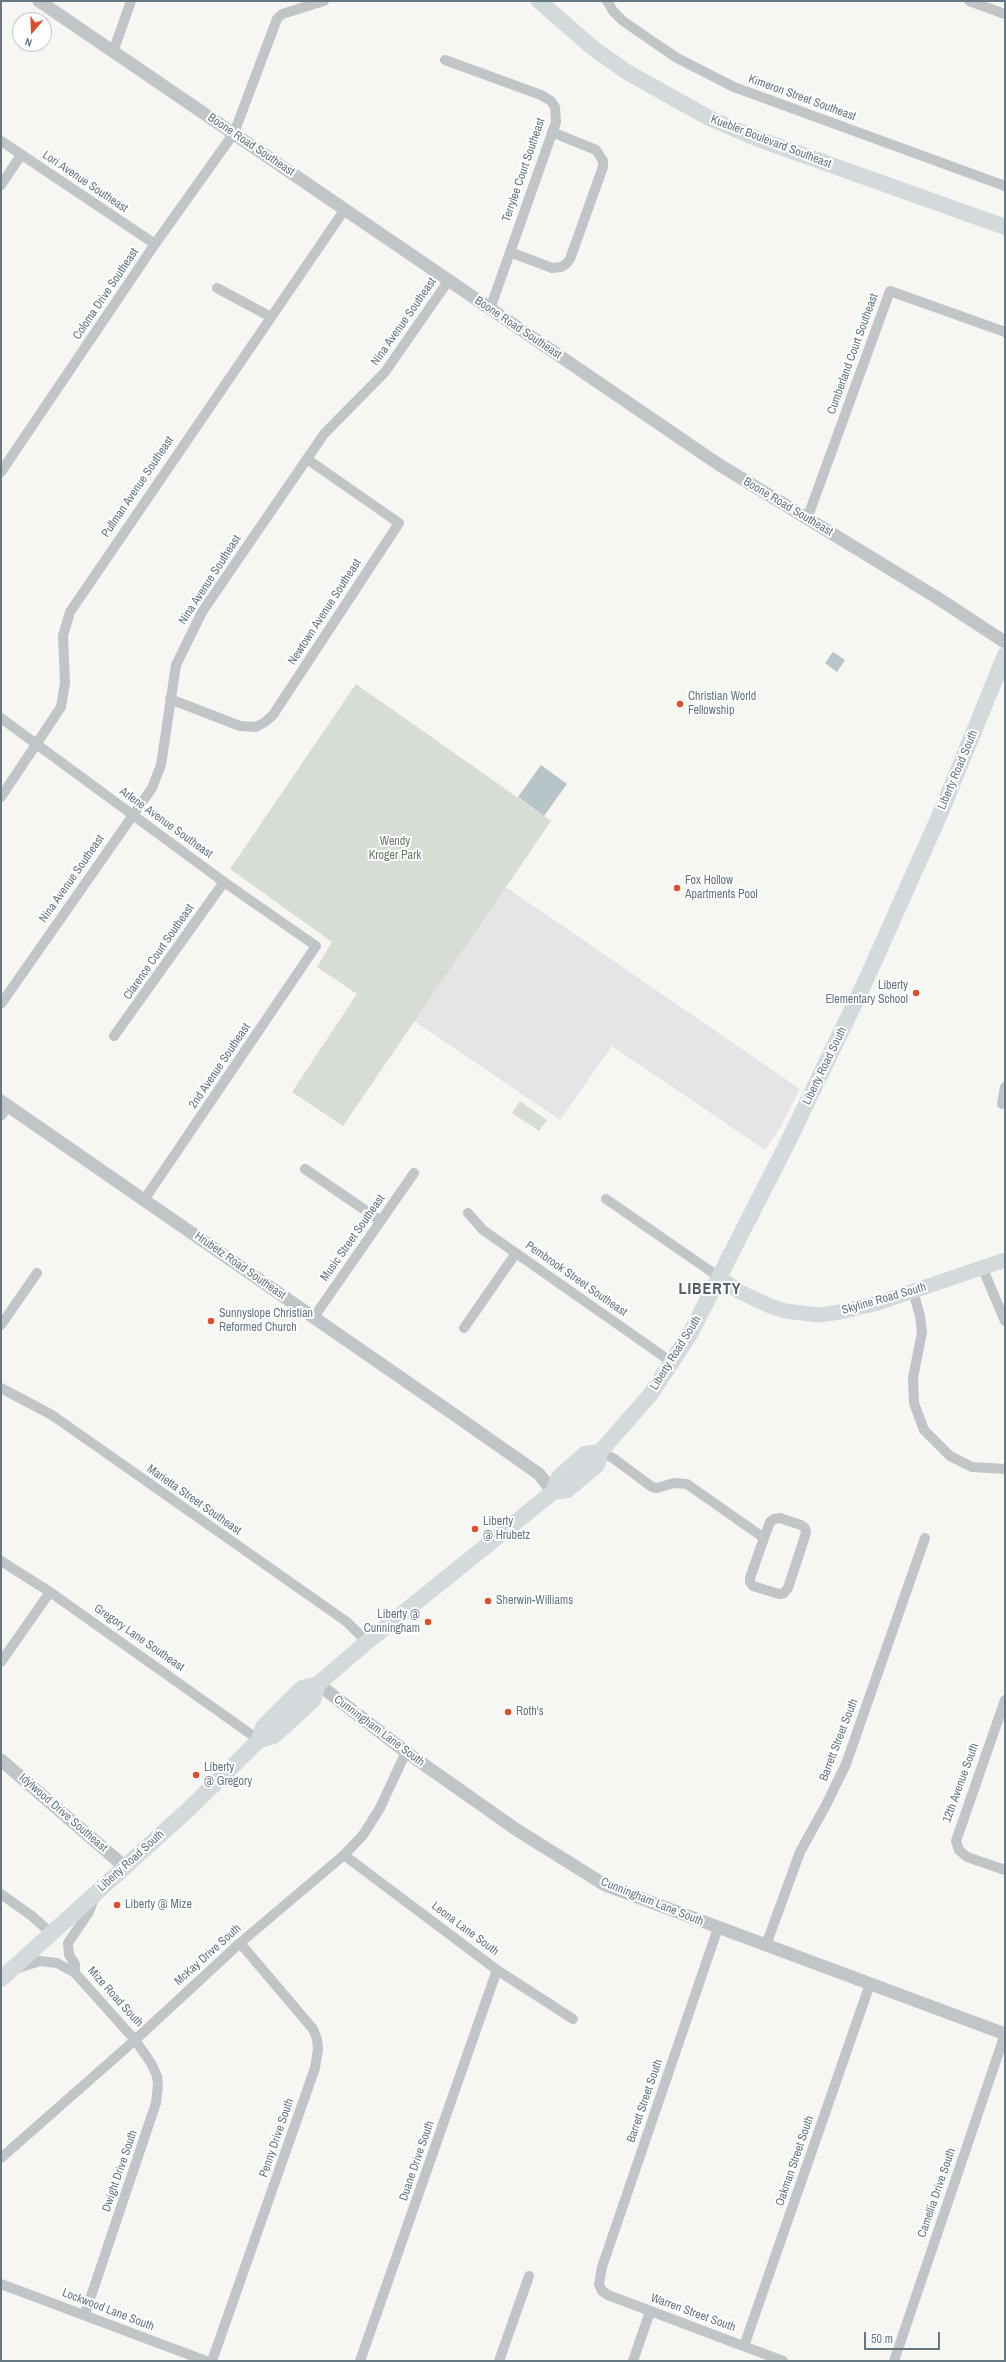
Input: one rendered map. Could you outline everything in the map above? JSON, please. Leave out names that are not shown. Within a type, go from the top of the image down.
[{"type":"main road","name":"Kuebler Boulevard Southeast","points":[[539,1],[593,48],[626,72],[710,118],[758,139],[1005,227]]},
{"type":"main road","name":"Liberty Road South","points":[[6,1975],[190,1808],[259,1740],[263,1727],[302,1688],[318,1684],[366,1642],[553,1492],[558,1477],[586,1454],[600,1452],[639,1410],[673,1364],[787,1144],[865,982],[935,825],[1005,655]]},
{"type":"main road","name":"Skyline Road South","points":[[719,1277],[740,1292],[770,1306],[805,1314],[840,1312],[878,1303],[1005,1260]]},
{"type":"street","name":"Boone Road Southeast","points":[[40,1],[718,464],[936,597],[1005,642]]},
{"type":"street","points":[[113,52],[131,1]]},
{"type":"street","name":"Coloma Drive Southeast","points":[[1,472],[155,244],[234,133],[277,19],[282,14],[324,1]]},
{"type":"street","points":[[969,1],[1005,14]]},
{"type":"street","name":"Kimeron Street Southeast","points":[[607,2],[623,20],[652,41],[695,68],[734,87],[1005,186]]},
{"type":"street","name":"Terrylee Court Southeast","points":[[445,60],[541,95],[551,101],[556,114],[552,132],[490,309]]},
{"type":"street","points":[[510,252],[552,268],[561,267],[566,264],[570,259],[603,167],[603,160],[596,150],[552,132]]},
{"type":"street","name":"Lori Avenue Southeast","points":[[1,141],[155,244]]},
{"type":"street","points":[[1,185],[21,155]]},
{"type":"street","name":"Pullman Avenue Southeast","points":[[1,797],[38,746],[61,707],[65,693],[63,636],[70,612],[345,209]]},
{"type":"street","name":"Nina Avenue Southeast","points":[[1,1004],[152,788],[161,765],[176,665],[193,626],[324,434],[385,372],[449,280]]},
{"type":"street","points":[[217,288],[271,317]]},
{"type":"street","name":"Cumberland Court Southeast","points":[[807,519],[890,290],[1005,332]]},
{"type":"street","name":"Newtown Avenue Southeast","points":[[170,699],[240,726],[256,727],[265,722],[273,714],[399,523],[307,459]]},
{"type":"street","name":"Arlene Avenue Southeast","points":[[1,718],[224,882],[316,946]]},
{"type":"street","name":"Clarence Court Southeast","points":[[114,1036],[224,882]]},
{"type":"street","name":"2nd Avenue Southeast","points":[[144,1200],[316,946]]},
{"type":"street","points":[[1002,1104],[1005,1087]]},
{"type":"street","name":"Hrubetz Road Southeast","points":[[3,1108],[144,1200],[539,1474],[553,1492]]},
{"type":"street","points":[[305,1169],[381,1221]]},
{"type":"street","name":"Music Street Southeast","points":[[314,1317],[414,1173]]},
{"type":"street","points":[[606,1200],[719,1277]]},
{"type":"street","name":"Pembrook Street Southeast","points":[[468,1213],[483,1230],[673,1364]]},
{"type":"street","points":[[464,1328],[516,1253]]},
{"type":"street","points":[[982,1267],[1005,1321]]},
{"type":"street","points":[[1,1325],[37,1273]]},
{"type":"street","points":[[913,1291],[920,1316],[922,1332],[913,1378],[914,1403],[924,1430],[950,1456],[972,1466],[1005,1469]]},
{"type":"street","name":"Marietta Street Southeast","points":[[1,1388],[58,1420],[347,1622],[366,1642]]},
{"type":"street","points":[[600,1452],[613,1458],[652,1487],[657,1488],[674,1482],[687,1484],[764,1538]]},
{"type":"street","points":[[780,1518],[801,1525],[805,1528],[806,1533],[788,1588],[784,1593],[779,1594],[753,1586],[750,1582],[750,1578],[764,1538],[770,1522],[774,1519],[780,1518]]},
{"type":"street","name":"Barrett Street South","points":[[766,1946],[800,1852],[826,1805],[846,1764],[925,1538]]},
{"type":"street","name":"Gregory Lane Southeast","points":[[1,1561],[50,1592],[259,1740]]},
{"type":"street","points":[[1,1662],[50,1592]]},
{"type":"street","name":"Cunningham Lane South","points":[[318,1684],[406,1752],[523,1834],[585,1874],[627,1894],[1005,2034]]},
{"type":"street","name":"12th Avenue South","points":[[1005,1700],[956,1841],[959,1850],[967,1857],[1005,1870]]},
{"type":"street","name":"McKay Drive South","points":[[1,2158],[135,2040],[240,1943],[344,1855],[363,1835],[380,1808],[406,1752]]},
{"type":"street","name":"Idylwood Drive Southeast","points":[[1,1760],[125,1867]]},
{"type":"street","name":"Leona Lane South","points":[[344,1855],[497,1970],[573,2019]]},
{"type":"street","points":[[1,1894],[32,1916],[51,1933]]},
{"type":"street","name":"Mize Road South","points":[[75,1973],[75,1964],[69,1955],[68,1942],[89,1912],[95,1894]]},
{"type":"street","name":"Barrett Street South","points":[[598,2284],[602,2267],[718,1928]]},
{"type":"street","name":"Penny Drive South","points":[[212,2361],[315,2068],[318,2049],[317,2038],[312,2028],[240,1943]]},
{"type":"street","name":"Mize Road South","points":[[6,1975],[40,1962],[57,1963],[75,1973],[135,2040]]},
{"type":"street","name":"Duane Drive South","points":[[360,2361],[497,1970]]},
{"type":"street","name":"Oakman Street South","points":[[744,2346],[870,1984]]},
{"type":"street","name":"Camellia Drive South","points":[[894,2361],[1005,2034]]},
{"type":"street","name":"Dwight Drive South","points":[[85,2314],[158,2095],[157,2076],[151,2063],[135,2040]]},
{"type":"street","points":[[499,2361],[528,2276]]},
{"type":"street","name":"Lockwood Lane South","points":[[1,2284],[85,2314],[206,2361]]},
{"type":"street","name":"Warren Street South","points":[[598,2284],[602,2291],[608,2295],[744,2346],[772,2359],[783,2361]]},
{"type":"street","points":[[633,2361],[650,2312]]},
{"type":"shaded area","points":[[833,652],[845,660],[837,672],[825,663]]},
{"type":"shaded area","points":[[541,765],[567,784],[544,816],[518,797]]},
{"type":"shaded area","points":[[506,887],[800,1089],[780,1128],[765,1150],[612,1046],[560,1120],[414,1021]]},
{"type":"green space","name":"Wendy Kroger Park","points":[[356,684],[551,821],[343,1126],[292,1092],[357,994],[317,967],[332,942],[230,869]]},
{"type":"green space","points":[[520,1101],[547,1120],[539,1131],[512,1113]]},
{"type":"place","name":"Christian World Fellowship","points":[[680,704]]},
{"type":"place","name":"Fox Hollow Apartments Pool","points":[[677,888]]},
{"type":"place","name":"Liberty Elementary School","points":[[916,993]]},
{"type":"place","name":"Sunnyslope Christian Reformed Church","points":[[211,1321]]},
{"type":"place","name":"Liberty @ Hrubetz","points":[[475,1529]]},
{"type":"place","name":"Sherwin-Williams","points":[[488,1601]]},
{"type":"place","name":"Liberty @ Cunningham","points":[[428,1622]]},
{"type":"place","name":"Roth's","points":[[508,1712]]},
{"type":"place","name":"Liberty @ Gregory","points":[[196,1775]]},
{"type":"place","name":"Liberty @ Mize","points":[[117,1905]]},
{"type":"district","name":"LIBERTY","points":[[710,1290]]}]
